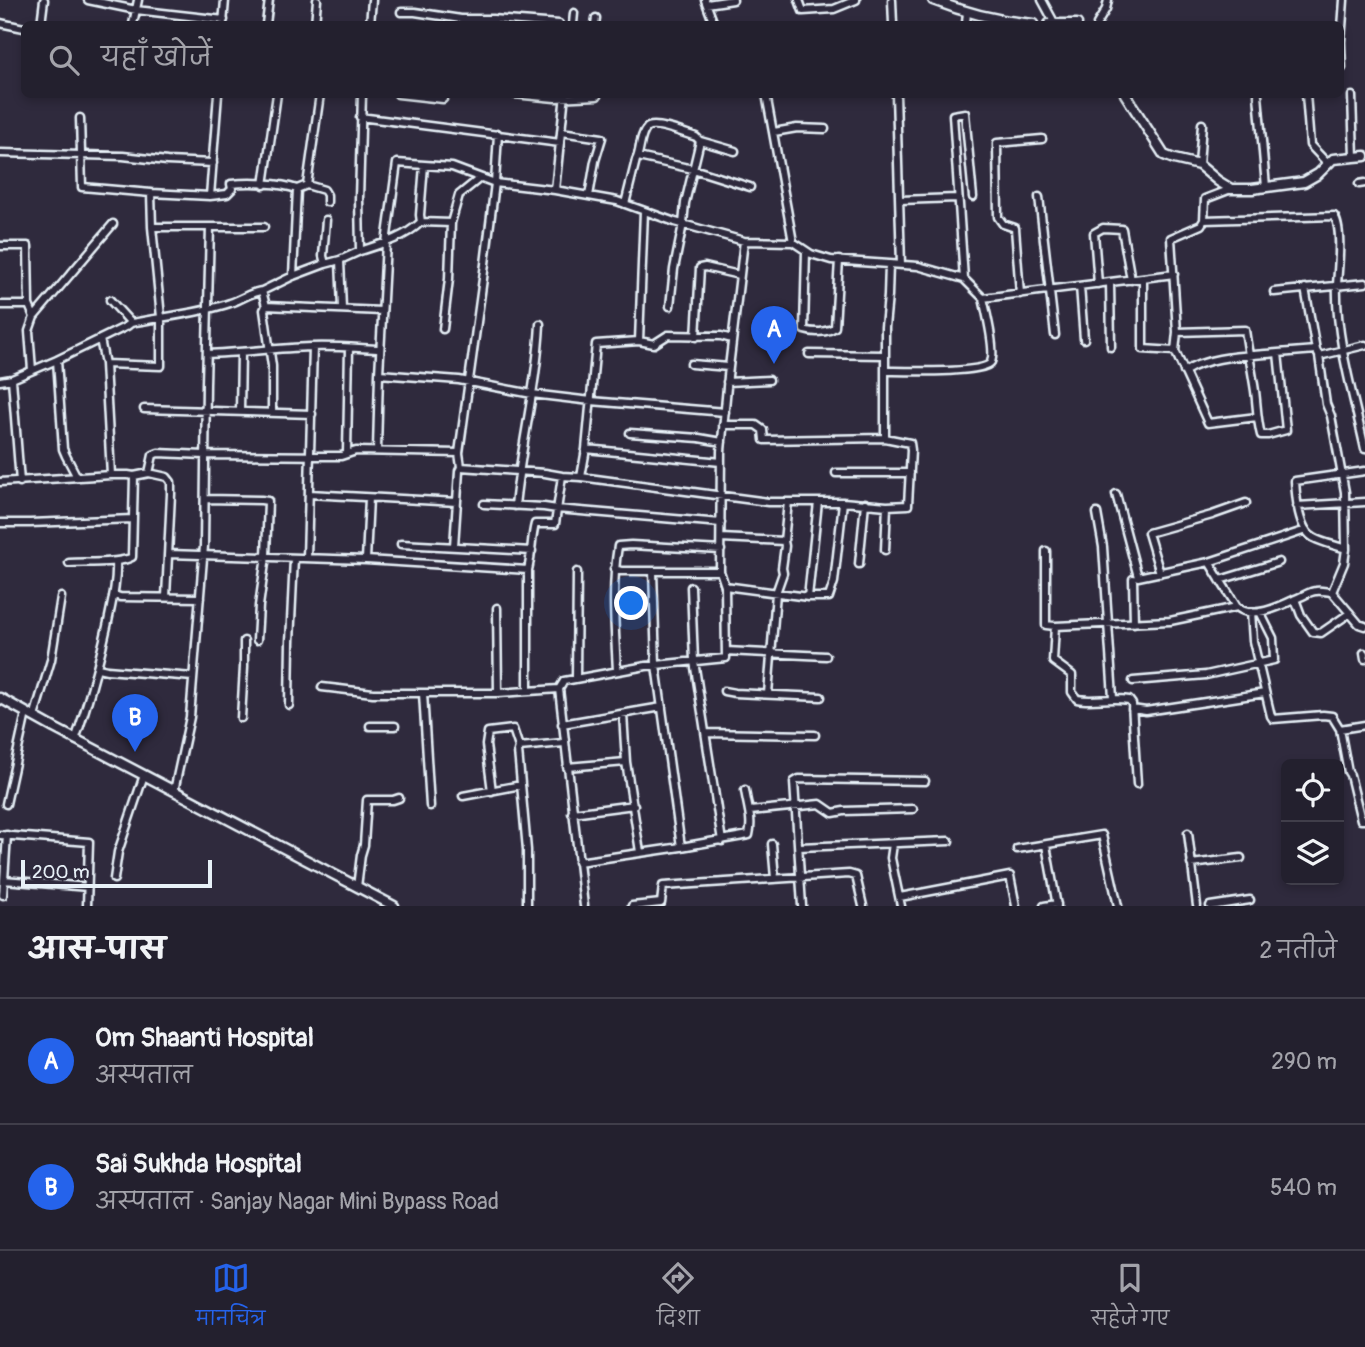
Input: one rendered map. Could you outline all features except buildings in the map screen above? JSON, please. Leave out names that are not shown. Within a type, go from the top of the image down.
[{"type":"street","points":[[41,21],[44,0]]},
{"type":"street","points":[[88,0],[216,21]]},
{"type":"street","points":[[134,21],[138,0]]},
{"type":"street","points":[[223,21],[225,0]]},
{"type":"street","points":[[266,21],[269,0]]},
{"type":"street","points":[[315,21],[317,0]]},
{"type":"street","points":[[370,21],[372,0]]},
{"type":"street","points":[[713,21],[706,2],[733,0]]},
{"type":"street","points":[[799,0],[803,11],[834,9],[856,0]]},
{"type":"street","points":[[892,0],[893,21]]},
{"type":"street","points":[[933,0],[1002,21]]},
{"type":"street","points":[[1042,0],[1053,21]]},
{"type":"street","points":[[1099,21],[1108,0]]},
{"type":"street","points":[[1343,21],[1345,0]]},
{"type":"street","points":[[401,12],[415,12],[456,21]]},
{"type":"street","points":[[966,21],[967,12]]},
{"type":"street","points":[[573,21],[574,13]]},
{"type":"street","points":[[472,21],[504,21]]},
{"type":"street","points":[[0,23],[21,27]]},
{"type":"street","points":[[1352,96],[1354,157]]},
{"type":"street","points":[[210,195],[217,98]]},
{"type":"street","points":[[264,185],[276,98]]},
{"type":"street","points":[[307,185],[319,98]]},
{"type":"street","points":[[360,251],[362,98]]},
{"type":"street","points":[[426,98],[444,98]]},
{"type":"street","points":[[555,190],[565,98]]},
{"type":"street","points":[[767,98],[793,242]]},
{"type":"street","points":[[896,98],[901,265]]},
{"type":"street","points":[[1128,98],[1164,155],[1199,165],[1231,189]]},
{"type":"street","points":[[1258,98],[1266,187]]},
{"type":"street","points":[[1306,98],[1310,145],[1328,164]]},
{"type":"street","points":[[964,279],[953,115],[965,113],[973,197]]},
{"type":"street","points":[[360,117],[560,143]]},
{"type":"street","points":[[80,118],[82,187],[210,195],[227,194],[232,189],[231,184],[297,189],[307,185],[324,190],[327,202]]},
{"type":"street","points":[[1199,165],[1202,124]]},
{"type":"street","points":[[625,204],[639,146],[646,128],[650,126],[659,126],[735,151]]},
{"type":"street","points":[[774,132],[797,128],[825,129]]},
{"type":"street","points":[[561,132],[602,138],[589,196]]},
{"type":"street","points":[[454,546],[461,467],[459,453],[495,183],[498,134]]},
{"type":"street","points":[[1020,294],[1015,228],[1003,224],[998,217],[997,143],[1042,139]]},
{"type":"street","points":[[670,306],[685,203],[700,141]]},
{"type":"street","points":[[0,153],[213,163]]},
{"type":"street","points":[[1256,416],[1208,424],[1175,351],[1177,332],[1171,238],[1201,225],[1204,220],[1205,199],[1231,189],[1304,182],[1318,174],[1333,159],[1365,156]]},
{"type":"street","points":[[638,157],[693,169],[750,187]]},
{"type":"street","points":[[377,450],[386,243],[397,163],[452,167],[495,183],[589,196],[625,204],[744,241],[793,242],[811,254],[839,260],[918,266],[964,279],[983,298],[992,350],[991,362],[987,367],[970,370],[885,371]]},
{"type":"street","points":[[421,222],[419,215],[424,165]]},
{"type":"street","points":[[443,329],[452,223],[459,195],[480,178]]},
{"type":"street","points":[[293,276],[297,189]]},
{"type":"street","points":[[105,364],[161,366],[161,317],[151,193]]},
{"type":"street","points":[[1039,197],[1055,335]]},
{"type":"street","points":[[900,200],[957,198]]},
{"type":"street","points":[[639,341],[644,211]]},
{"type":"street","points":[[1204,220],[1334,216],[1338,222],[1340,261],[1337,285],[1343,350],[1365,449]]},
{"type":"street","points":[[325,264],[323,256],[326,220]]},
{"type":"street","points":[[0,382],[57,360],[131,323],[231,303],[293,276],[386,243],[412,230],[421,222],[452,223]]},
{"type":"street","points":[[32,370],[29,331],[34,317],[113,224]]},
{"type":"street","points":[[152,227],[264,227]]},
{"type":"street","points":[[174,791],[190,717],[203,556],[210,227]]},
{"type":"street","points":[[1098,284],[1094,233],[1102,229],[1122,229],[1131,279]]},
{"type":"street","points":[[584,906],[558,689],[564,681],[576,678],[726,657],[725,586],[720,571],[721,462],[727,382],[744,241]]},
{"type":"street","points":[[0,246],[28,246],[29,305],[34,317]]},
{"type":"street","points":[[806,251],[804,330],[829,331],[835,327],[839,260]]},
{"type":"street","points":[[340,260],[342,309]]},
{"type":"street","points":[[885,438],[884,355],[889,264]]},
{"type":"street","points":[[696,337],[700,268],[739,275]]},
{"type":"street","points":[[983,298],[1174,274]]},
{"type":"street","points":[[1143,278],[1143,349],[1175,351]]},
{"type":"street","points":[[1110,282],[1111,347]]},
{"type":"street","points":[[1274,292],[1365,282]]},
{"type":"street","points":[[1080,286],[1084,339]]},
{"type":"street","points":[[1305,288],[1326,404],[1331,416],[1345,503],[1344,563],[1332,593]]},
{"type":"street","points":[[261,292],[266,306],[264,310],[272,366],[272,412]]},
{"type":"street","points":[[110,300],[131,323]]},
{"type":"street","points":[[0,305],[29,305]]},
{"type":"street","points":[[266,306],[382,311]]},
{"type":"street","points":[[516,506],[518,471],[532,394],[540,324]]},
{"type":"street","points":[[1177,332],[1245,330],[1261,435],[1286,430],[1278,353]]},
{"type":"street","points":[[581,477],[592,401],[596,344],[639,341],[654,344],[668,335],[721,336],[732,339]]},
{"type":"street","points":[[100,339],[105,364],[111,475]]},
{"type":"street","points":[[1184,372],[1195,365],[1238,356],[1318,353],[1365,345]]},
{"type":"street","points":[[207,354],[313,347],[380,349]]},
{"type":"street","points":[[307,558],[313,347]]},
{"type":"street","points":[[347,453],[349,348]]},
{"type":"street","points":[[240,412],[241,353]]},
{"type":"street","points":[[809,354],[884,355]]},
{"type":"street","points":[[57,360],[65,456],[77,477]]},
{"type":"street","points":[[691,364],[729,367]]},
{"type":"street","points":[[379,374],[459,380],[532,394],[592,401],[724,412]]},
{"type":"street","points":[[12,379],[20,482]]},
{"type":"street","points":[[727,382],[769,380]]},
{"type":"street","points":[[144,409],[312,414]]},
{"type":"street","points":[[461,467],[581,477],[768,502],[908,505],[911,444],[906,441],[885,438],[764,440],[763,430],[755,425],[723,425]]},
{"type":"street","points":[[630,433],[722,442]]},
{"type":"street","points":[[586,449],[721,462]]},
{"type":"street","points":[[149,473],[153,455],[158,453],[341,456],[356,451],[377,450],[459,453]]},
{"type":"street","points":[[1346,549],[1311,537],[1297,506],[1295,481],[1365,471]]},
{"type":"street","points":[[0,482],[149,473],[167,477],[171,482],[166,597]]},
{"type":"street","points":[[836,473],[910,473]]},
{"type":"street","points":[[69,562],[116,562],[132,557],[134,476]]},
{"type":"street","points":[[528,691],[528,570],[533,533],[535,524],[555,524],[562,477]]},
{"type":"street","points":[[309,494],[457,502]]},
{"type":"street","points":[[1116,494],[1138,578],[1209,562],[1306,530]]},
{"type":"street","points":[[366,560],[369,498]]},
{"type":"street","points":[[205,499],[268,501],[257,640]]},
{"type":"street","points":[[768,694],[776,593],[783,573],[788,502]]},
{"type":"street","points":[[808,597],[818,502]]},
{"type":"street","points":[[725,586],[808,597],[831,596],[843,502]]},
{"type":"street","points":[[1297,506],[1365,502]]},
{"type":"street","points":[[859,564],[865,503]]},
{"type":"street","points":[[1160,573],[1148,533],[1246,503]]},
{"type":"street","points":[[484,504],[721,523]]},
{"type":"street","points":[[885,551],[887,506]]},
{"type":"street","points":[[1097,513],[1103,547],[1113,698]]},
{"type":"street","points":[[0,523],[133,519]]},
{"type":"street","points":[[721,538],[784,541]]},
{"type":"street","points":[[401,544],[532,551]]},
{"type":"street","points":[[617,671],[614,569],[618,546],[720,550]]},
{"type":"street","points":[[1046,551],[1046,625],[1170,621],[1237,607]]},
{"type":"street","points":[[168,554],[366,560],[528,570]]},
{"type":"street","points":[[289,705],[294,558]]},
{"type":"street","points":[[75,740],[98,668],[114,595],[116,562]]},
{"type":"street","points":[[1209,562],[1242,612],[1260,612],[1315,591],[1332,593],[1359,624],[1365,626]]},
{"type":"street","points":[[1220,580],[1279,562]]},
{"type":"street","points":[[614,569],[720,571]]},
{"type":"street","points":[[653,571],[656,665],[681,847]]},
{"type":"street","points":[[576,678],[577,572]]},
{"type":"street","points":[[1133,579],[1133,623]]},
{"type":"street","points":[[691,587],[694,661],[722,841]]},
{"type":"street","points":[[114,595],[200,598]]},
{"type":"street","points":[[6,804],[14,762],[51,660],[61,597]]},
{"type":"street","points":[[1295,599],[1301,615],[1313,632],[1321,633],[1350,613]]},
{"type":"street","points":[[497,608],[498,693]]},
{"type":"street","points":[[1251,612],[1253,641],[1273,719],[1332,716],[1340,729],[1361,820],[1365,820]]},
{"type":"street","points":[[1133,681],[1206,675],[1273,660],[1273,638],[1260,612]]},
{"type":"street","points":[[1055,626],[1054,661],[1072,676],[1072,692],[1077,699],[1113,698],[1129,700],[1132,704],[1138,784]]},
{"type":"street","points":[[241,718],[244,641]]},
{"type":"street","points":[[726,651],[827,656]]},
{"type":"street","points":[[1364,653],[1365,659]]},
{"type":"street","points":[[98,668],[193,677]]},
{"type":"street","points":[[322,687],[373,693],[498,693],[558,689]]},
{"type":"street","points":[[724,691],[821,697]]},
{"type":"street","points":[[423,693],[430,806]]},
{"type":"street","points":[[1132,709],[1146,711],[1265,693]]},
{"type":"street","points":[[0,698],[75,740],[394,906]]},
{"type":"street","points":[[562,724],[662,707]]},
{"type":"street","points":[[623,714],[626,762],[640,852]]},
{"type":"street","points":[[1340,729],[1365,725]]},
{"type":"street","points":[[370,726],[395,726]]},
{"type":"street","points":[[492,791],[486,745],[488,732],[513,729],[519,747],[517,751],[527,850],[527,906]]},
{"type":"street","points":[[706,733],[815,736]]},
{"type":"street","points":[[519,747],[564,743]]},
{"type":"street","points":[[567,767],[626,762]]},
{"type":"street","points":[[1344,773],[1348,772]]},
{"type":"street","points":[[114,879],[117,852],[144,775]]},
{"type":"street","points":[[803,906],[794,782],[799,779],[925,781]]},
{"type":"street","points":[[463,796],[521,785]]},
{"type":"street","points":[[579,862],[749,835],[750,811],[745,790]]},
{"type":"street","points":[[357,887],[364,845],[367,800],[399,798]]},
{"type":"street","points":[[750,811],[820,804],[833,813],[913,809]]},
{"type":"street","points":[[572,813],[634,806]]},
{"type":"street","points":[[1188,833],[1197,906]]},
{"type":"street","points":[[3,895],[4,835],[89,842],[87,906]]},
{"type":"street","points":[[1017,849],[1102,835],[1118,906]]},
{"type":"street","points":[[799,847],[949,841]]},
{"type":"street","points":[[772,844],[775,878]]},
{"type":"street","points":[[893,844],[891,858],[901,906]]},
{"type":"street","points":[[1044,906],[1057,905],[1046,845]]},
{"type":"street","points":[[1191,864],[1241,858]]},
{"type":"street","points":[[632,906],[661,903],[663,886],[849,874],[856,876],[863,906]]},
{"type":"street","points":[[900,897],[1010,876],[1016,906]]},
{"type":"street","points":[[4,880],[88,887]]},
{"type":"street","points":[[1210,906],[1250,900]]},
{"type":"place","name":"Om Shaanti Hospital","points":[[774,364]]},
{"type":"place","name":"Sai Sukhda Hospital","points":[[135,752]]}]
